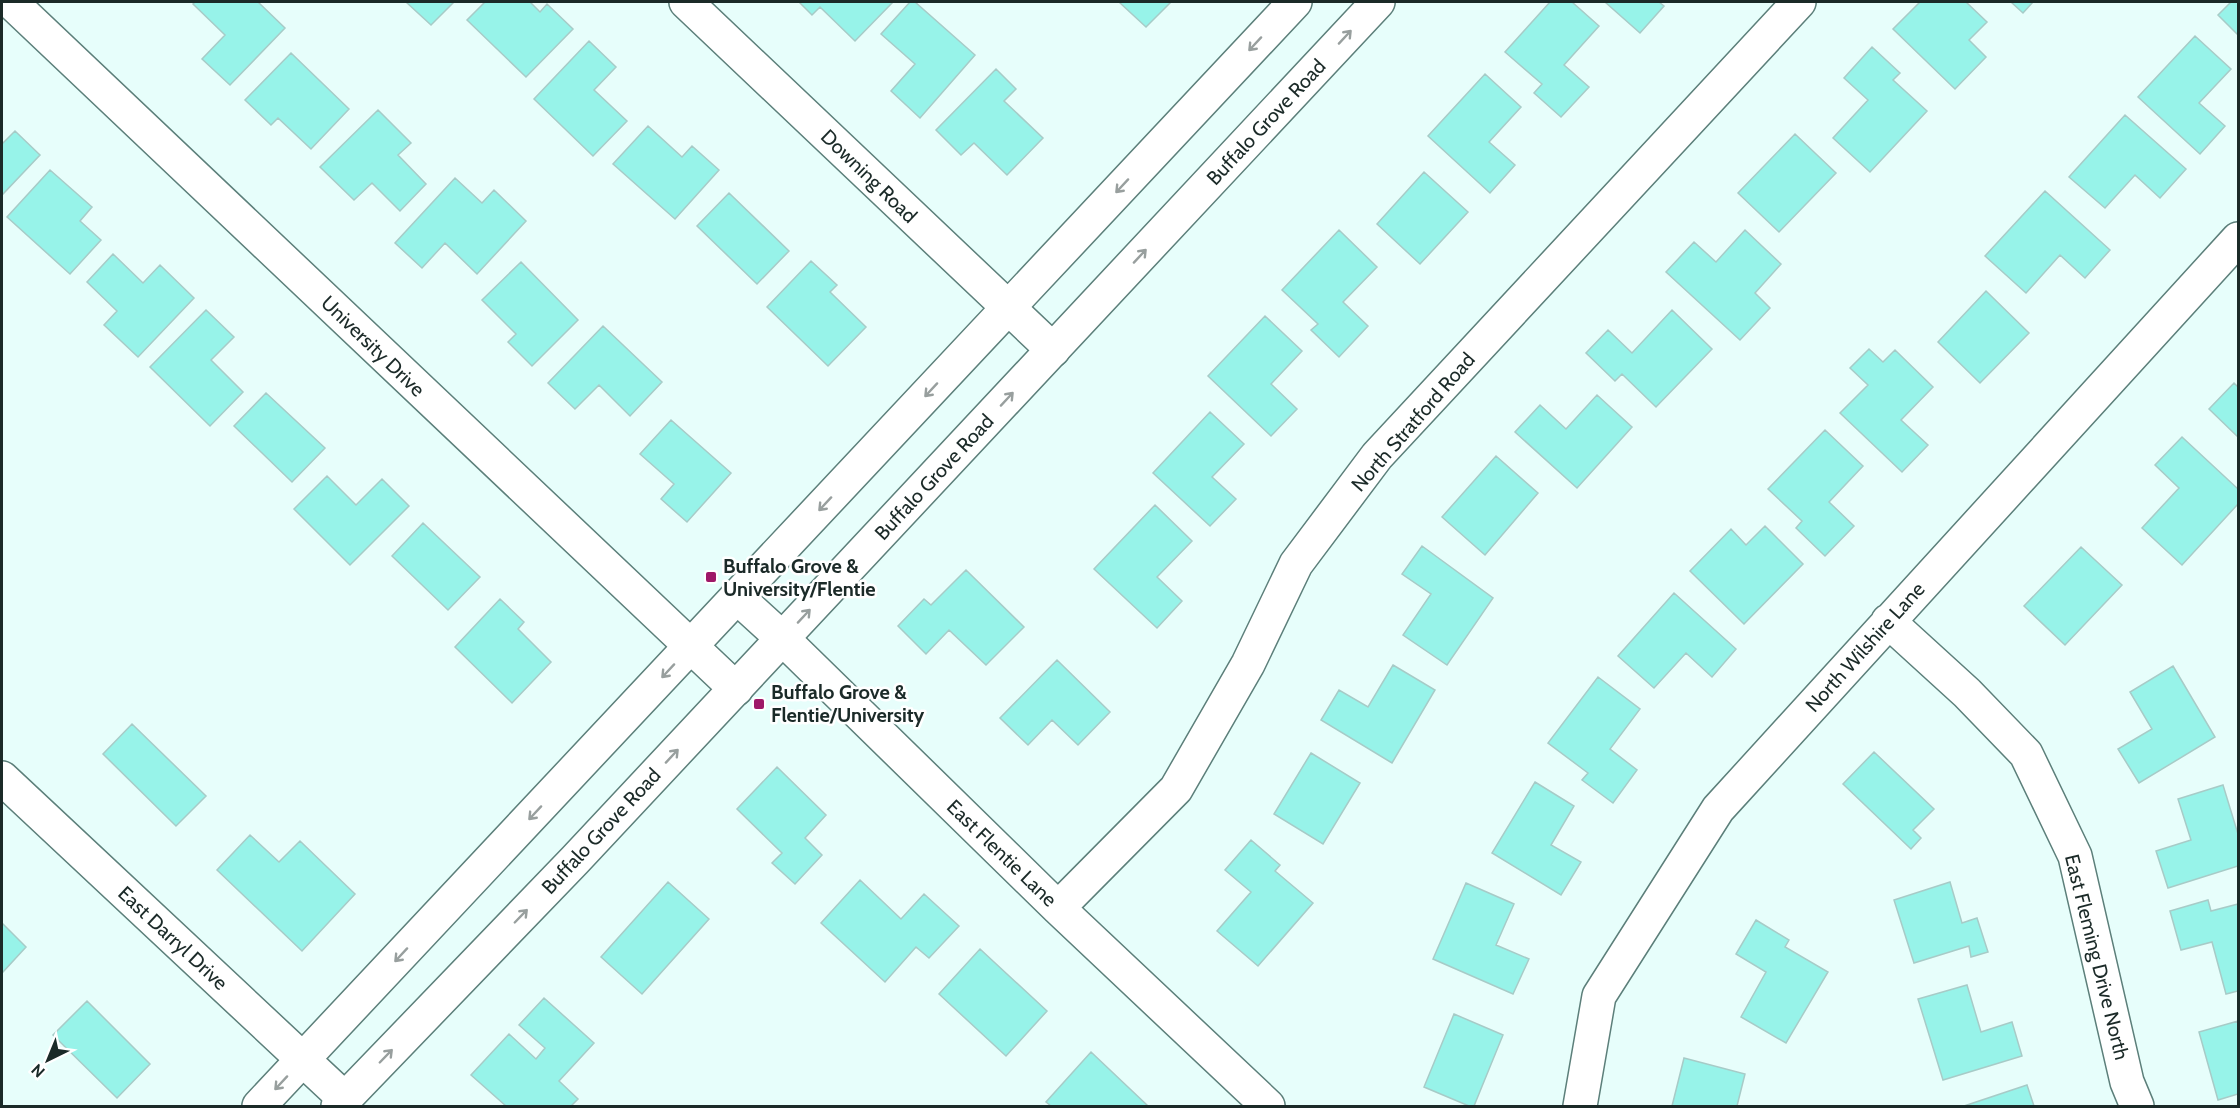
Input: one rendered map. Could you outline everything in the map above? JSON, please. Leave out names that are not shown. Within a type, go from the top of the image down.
[{"type":"street","name":"University Drive","points":[[10,2],[736,689]]},
{"type":"street","name":"Downing Road","points":[[686,2],[1053,350]]},
{"type":"street","points":[[259,1107],[1295,2]]},
{"type":"street","name":"Buffalo Grove Road","points":[[341,1103],[575,860],[1378,2]]},
{"type":"street","name":"North Stratford Road","points":[[1058,908],[1176,789],[1248,664],[1296,564],[1377,456],[1799,2]]},
{"type":"street","name":"North Wilshire Lane","points":[[1580,1107],[1599,996],[1718,809],[2238,239]]},
{"type":"street","name":"East Flentie Lane","points":[[737,597],[783,639],[1058,908],[1268,1107]]},
{"type":"street","name":"East Fleming Drive North","points":[[1888,621],[1967,693],[2026,754],[2075,856],[2127,1082],[2137,1107]]},
{"type":"street","name":"East Darryl Drive","points":[[2,778],[304,1059],[341,1103]]},
{"type":"building","points":[[195,2],[258,2],[285,28],[230,85],[202,59],[225,35],[193,4]]},
{"type":"building","points":[[406,2],[454,2],[431,25]]},
{"type":"building","points":[[485,2],[530,2],[540,12],[547,4],[573,29],[526,77],[467,20]]},
{"type":"building","points":[[799,2],[893,2],[855,41],[820,7],[812,15]]},
{"type":"building","points":[[910,2],[915,2],[975,55],[920,118],[891,91],[915,64],[881,34]]},
{"type":"building","points":[[1119,2],[1171,2],[1146,27]]},
{"type":"building","points":[[1550,2],[1572,2],[1599,26],[1564,65],[1589,87],[1561,117],[1534,93],[1542,84],[1505,52]]},
{"type":"building","points":[[1605,2],[1659,2],[1664,6],[1640,33]]},
{"type":"building","points":[[1920,2],[1966,2],[1987,22],[1969,40],[1986,57],[1955,89],[1893,29]]},
{"type":"building","points":[[2011,2],[2033,2],[2023,13]]},
{"type":"building","points":[[2231,2],[2238,2],[2238,35],[2218,15]]},
{"type":"building","points":[[2195,36],[2231,69],[2199,103],[2225,126],[2200,154],[2138,97]]},
{"type":"building","points":[[589,41],[616,67],[594,90],[627,121],[593,156],[534,99]]},
{"type":"building","points":[[1872,47],[1900,73],[1893,80],[1927,111],[1870,172],[1833,138],[1868,100],[1844,78]]},
{"type":"building","points":[[291,53],[349,109],[311,149],[278,118],[271,125],[245,100]]},
{"type":"building","points":[[996,69],[1016,89],[1004,101],[1043,138],[1007,175],[974,143],[961,155],[936,130]]},
{"type":"building","points":[[1485,74],[1521,107],[1489,142],[1515,165],[1490,193],[1428,136]]},
{"type":"building","points":[[378,110],[411,143],[398,155],[426,184],[400,211],[372,183],[354,200],[320,167]]},
{"type":"building","points":[[2125,115],[2186,169],[2160,198],[2135,175],[2105,208],[2069,177]]},
{"type":"building","points":[[648,126],[682,157],[692,146],[719,170],[675,219],[613,164]]},
{"type":"building","points":[[15,131],[40,155],[2,195],[2,142]]},
{"type":"building","points":[[1795,134],[1836,173],[1779,232],[1738,193]]},
{"type":"building","points":[[50,170],[92,207],[80,221],[101,240],[70,274],[7,217]]},
{"type":"building","points":[[1424,172],[1468,212],[1420,264],[1377,224]]},
{"type":"building","points":[[455,178],[482,203],[494,190],[526,221],[477,274],[445,243],[422,268],[395,243]]},
{"type":"building","points":[[2045,191],[2110,250],[2085,278],[2060,255],[2026,293],[1985,256]]},
{"type":"building","points":[[729,193],[789,251],[757,284],[697,226]]},
{"type":"building","points":[[1339,230],[1377,267],[1343,302],[1368,326],[1339,357],[1311,330],[1318,324],[1282,290]]},
{"type":"building","points":[[1745,230],[1781,264],[1755,293],[1770,308],[1740,340],[1666,272],[1694,242],[1716,262]]},
{"type":"building","points":[[113,254],[143,283],[160,265],[194,298],[138,357],[104,325],[117,311],[87,282]]},
{"type":"building","points":[[811,261],[837,285],[830,292],[866,327],[828,366],[767,307]]},
{"type":"building","points":[[521,262],[578,320],[532,366],[508,342],[516,334],[482,300]]},
{"type":"building","points":[[1986,291],[2029,333],[1980,383],[1938,342]]},
{"type":"building","points":[[206,310],[234,337],[211,360],[243,392],[210,426],[150,367]]},
{"type":"building","points":[[1672,310],[1712,349],[1656,407],[1622,374],[1615,381],[1586,353],[1608,330],[1632,353]]},
{"type":"building","points":[[1265,316],[1302,351],[1271,384],[1297,409],[1271,436],[1208,376]]},
{"type":"building","points":[[603,326],[662,382],[630,416],[599,385],[575,409],[548,383]]},
{"type":"building","points":[[1869,349],[1883,362],[1895,350],[1933,387],[1901,420],[1928,445],[1902,472],[1840,413],[1868,385],[1850,368]]},
{"type":"building","points":[[2234,383],[2238,387],[2238,437],[2209,409]]},
{"type":"building","points":[[266,393],[325,448],[292,482],[234,426]]},
{"type":"building","points":[[1597,395],[1632,427],[1577,488],[1515,432],[1540,405],[1566,429]]},
{"type":"building","points":[[1210,412],[1244,444],[1212,477],[1236,499],[1210,526],[1153,473]]},
{"type":"building","points":[[671,420],[731,473],[687,522],[661,499],[674,484],[640,454]]},
{"type":"building","points":[[1825,430],[1863,466],[1829,502],[1854,526],[1825,556],[1796,528],[1802,521],[1768,489]]},
{"type":"building","points":[[2182,437],[2238,489],[2238,504],[2182,565],[2142,528],[2179,488],[2155,465]]},
{"type":"building","points":[[1496,456],[1538,493],[1485,555],[1442,517]]},
{"type":"building","points":[[327,476],[356,505],[382,479],[409,506],[350,565],[294,509]]},
{"type":"building","points":[[1155,505],[1192,541],[1157,577],[1182,601],[1157,628],[1094,569]]},
{"type":"building","points":[[423,523],[480,577],[448,610],[392,556]]},
{"type":"building","points":[[1765,526],[1803,564],[1744,624],[1690,571],[1731,529],[1746,545]]},
{"type":"building","points":[[1422,546],[1493,598],[1447,665],[1403,635],[1431,594],[1402,574]]},
{"type":"building","points":[[2081,547],[2122,585],[2065,645],[2024,606]]},
{"type":"building","points":[[966,570],[1024,627],[986,665],[949,630],[926,654],[898,626],[924,599],[931,605]]},
{"type":"building","points":[[1674,593],[1736,649],[1712,677],[1686,653],[1654,688],[1618,656]]},
{"type":"building","points":[[500,599],[524,622],[518,629],[551,662],[512,703],[455,647]]},
{"type":"building","points":[[1057,660],[1110,712],[1078,745],[1052,720],[1028,745],[1000,718]]},
{"type":"building","points":[[1393,665],[1435,690],[1392,763],[1321,720],[1339,690],[1368,707]]},
{"type":"building","points":[[2173,666],[2215,737],[2139,783],[2118,749],[2152,729],[2130,692]]},
{"type":"building","points":[[1598,677],[1640,709],[1610,749],[1637,770],[1613,803],[1582,780],[1588,773],[1548,743]]},
{"type":"building","points":[[132,724],[206,796],[176,826],[103,754]]},
{"type":"building","points":[[1874,752],[1934,809],[1913,830],[1921,838],[1911,849],[1843,784]]},
{"type":"building","points":[[1311,753],[1360,783],[1323,844],[1274,814]]},
{"type":"building","points":[[777,767],[826,815],[805,838],[822,855],[795,884],[772,863],[782,853],[737,809]]},
{"type":"building","points":[[1535,782],[1574,806],[1551,845],[1581,862],[1561,895],[1492,853]]},
{"type":"building","points":[[2223,785],[2238,834],[2238,866],[2168,888],[2156,851],[2191,840],[2178,799]]},
{"type":"building","points":[[250,835],[279,862],[300,841],[355,894],[302,951],[217,870]]},
{"type":"building","points":[[1251,840],[1280,865],[1275,871],[1313,903],[1258,966],[1217,931],[1251,892],[1225,870]]},
{"type":"building","points":[[860,880],[901,919],[924,894],[959,926],[929,958],[916,947],[885,982],[821,923]]},
{"type":"building","points":[[668,882],[709,919],[642,994],[601,957]]},
{"type":"building","points":[[1950,882],[1962,923],[1977,918],[1988,952],[1971,957],[1969,946],[1914,963],[1894,900]]},
{"type":"building","points":[[1466,883],[1514,904],[1496,945],[1529,959],[1513,994],[1433,959]]},
{"type":"building","points":[[2208,900],[2211,911],[2238,904],[2238,991],[2226,994],[2212,942],[2181,950],[2170,911]]},
{"type":"building","points":[[1756,920],[1789,940],[1785,947],[1828,972],[1786,1043],[1741,1017],[1766,972],[1736,954]]},
{"type":"building","points":[[2,923],[26,947],[2,973]]},
{"type":"building","points":[[980,949],[1047,1011],[1006,1056],[939,994]]},
{"type":"building","points":[[1967,985],[1981,1032],[2012,1022],[2022,1056],[1943,1080],[1918,999]]},
{"type":"building","points":[[544,998],[594,1043],[559,1081],[578,1099],[571,1106],[506,1106],[471,1075],[509,1034],[536,1059],[545,1048],[519,1025]]},
{"type":"building","points":[[87,1001],[150,1064],[117,1098],[53,1035]]},
{"type":"building","points":[[1454,1014],[1503,1035],[1474,1106],[1424,1087]]},
{"type":"building","points":[[2238,1021],[2238,1094],[2218,1100],[2199,1032]]},
{"type":"building","points":[[1091,1052],[1148,1106],[1051,1106],[1046,1102]]},
{"type":"building","points":[[1684,1058],[1745,1074],[1737,1106],[1672,1106]]},
{"type":"building","points":[[2027,1085],[2034,1106],[1964,1106]]},
{"type":"place","name":"Buffalo Grove & University/Flentie","points":[[711,577]]},
{"type":"place","name":"Buffalo Grove & Flentie/University","points":[[759,704]]}]
